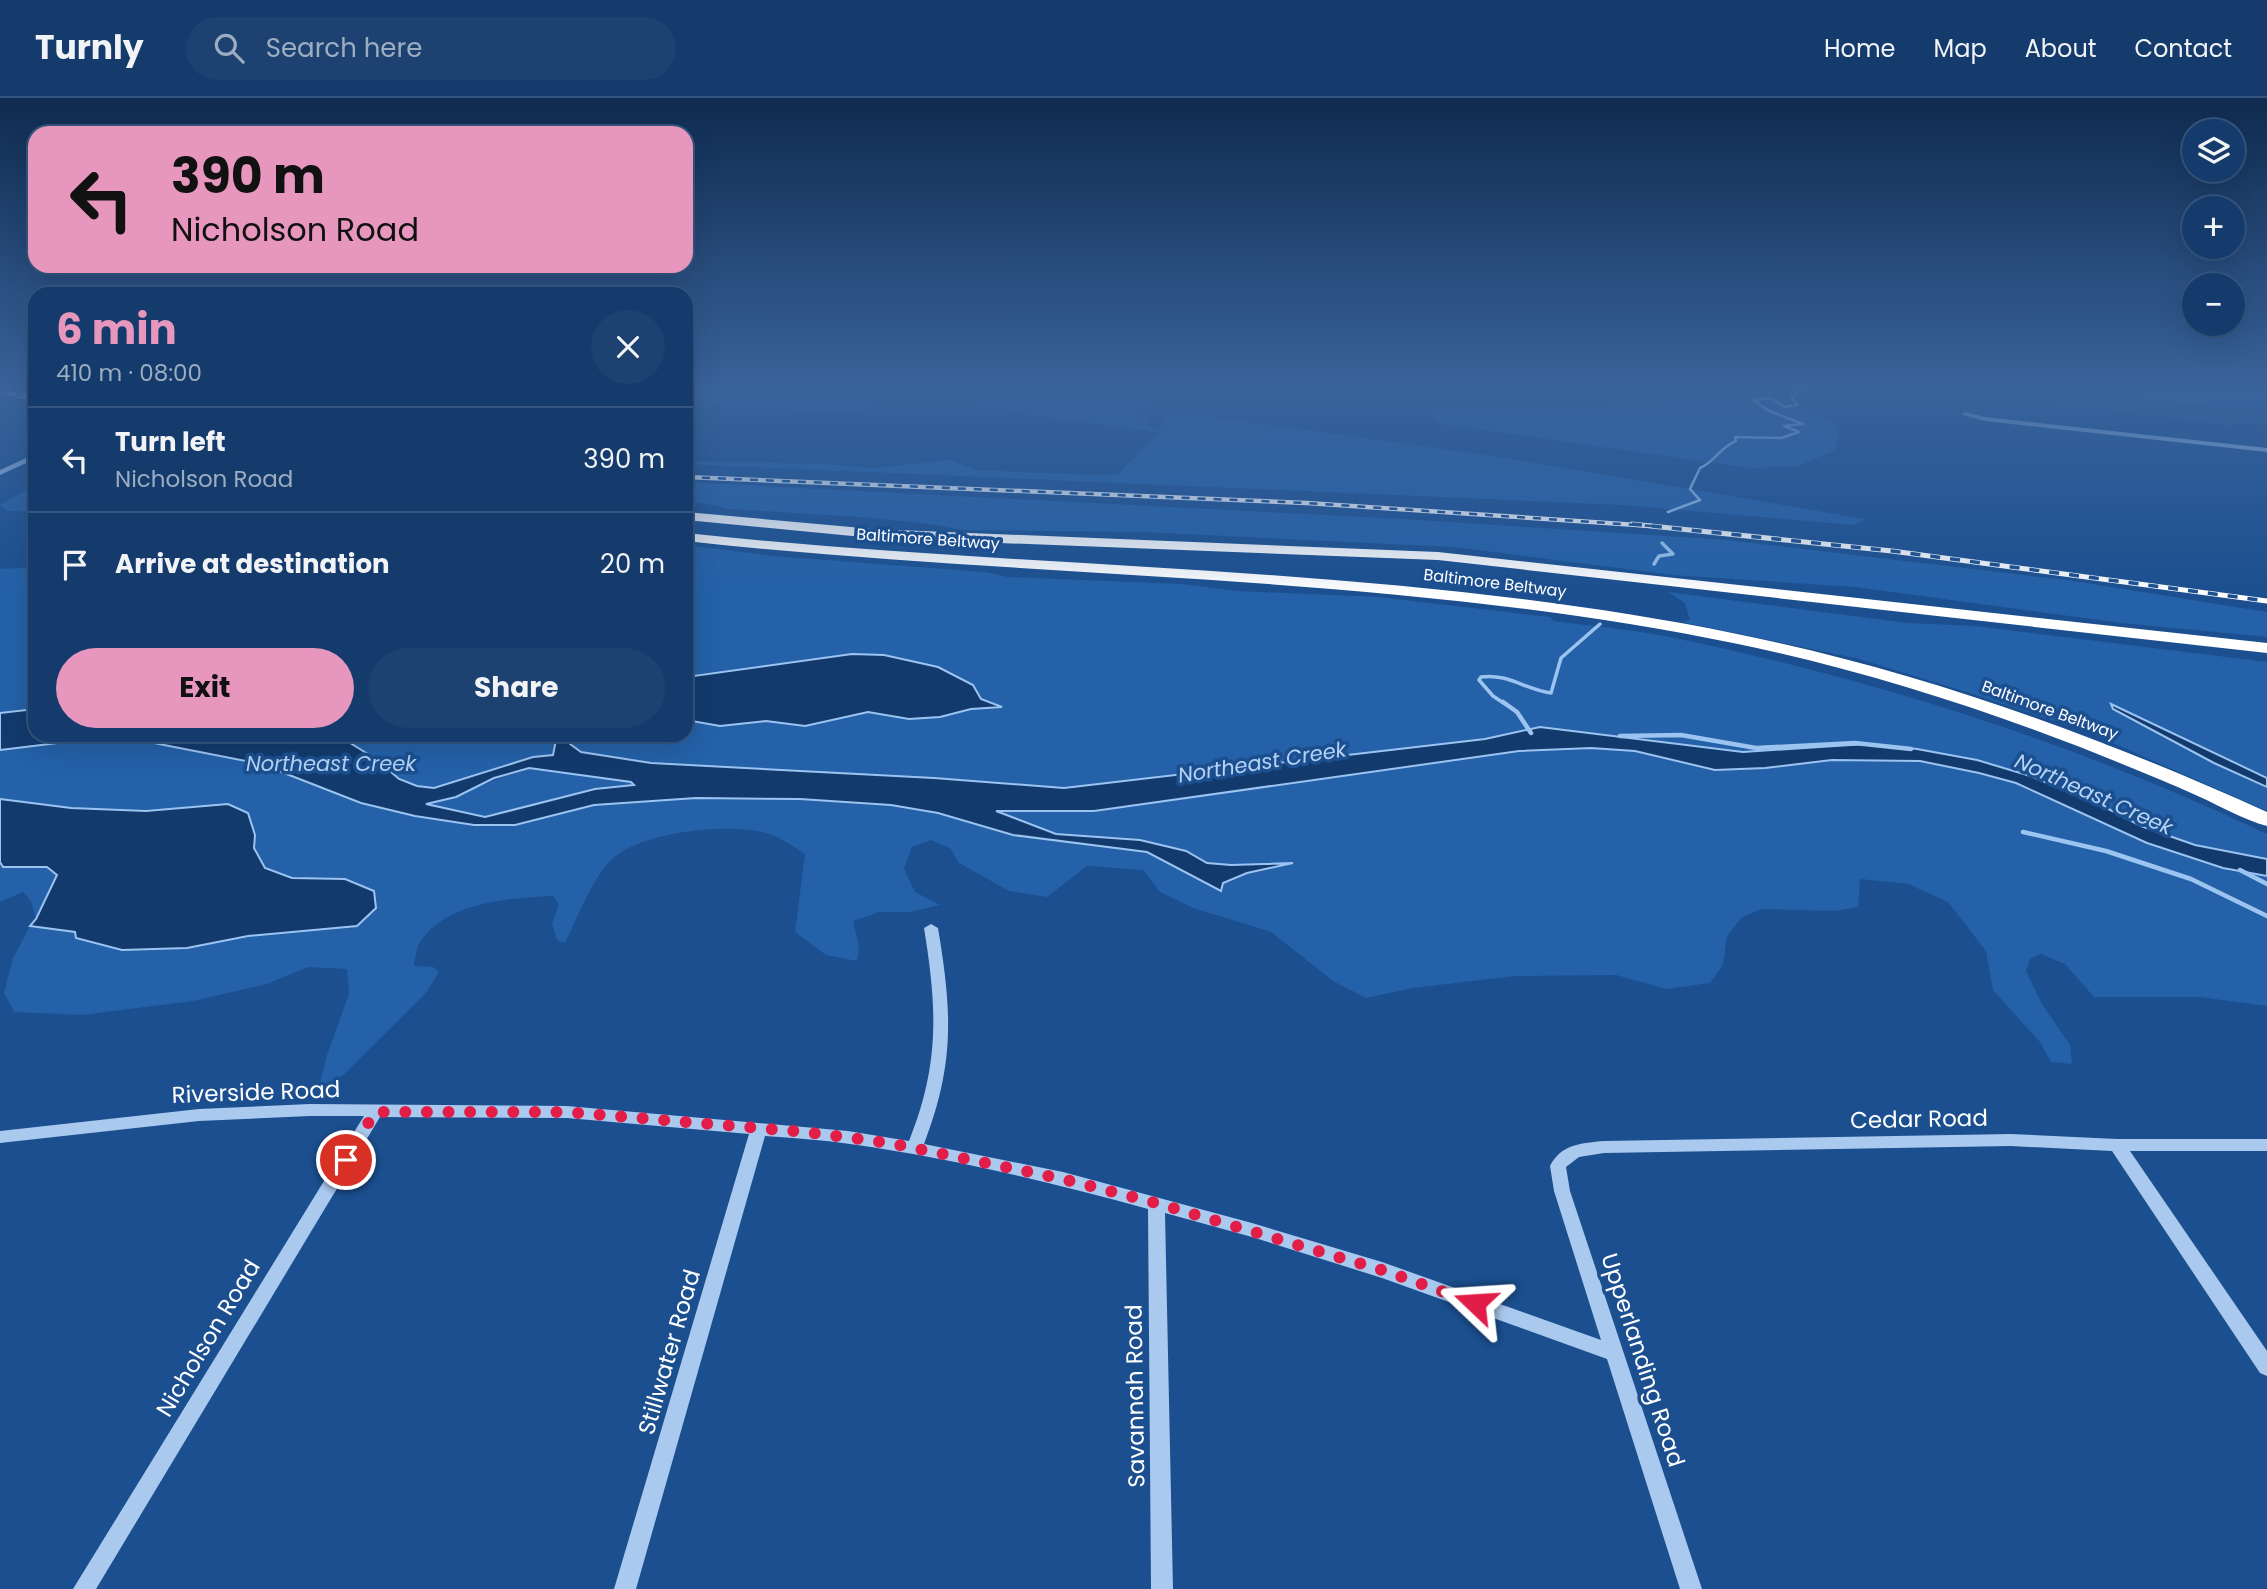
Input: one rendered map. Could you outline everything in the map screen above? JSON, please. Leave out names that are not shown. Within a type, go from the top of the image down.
[{"type":"highway","name":"Baltimore Beltway","points":[[693,517],[923,535],[1400,554],[1525,565],[2267,648]]},
{"type":"highway","name":"Baltimore Beltway","points":[[693,538],[905,557],[1320,582],[1657,624],[1826,659],[1958,698],[2091,744],[2267,820]]},
{"type":"highway","points":[[1780,595],[2267,655]]},
{"type":"street","points":[[0,473],[28,459]]},
{"type":"street","points":[[914,1148],[938,1080],[943,1046],[941,1004],[931,928]]},
{"type":"street","name":"Riverside Road","points":[[0,1136],[269,1110],[567,1112],[838,1136],[914,1148],[1063,1179],[1156,1203],[1382,1270],[1616,1353]]},
{"type":"street","name":"Nicholson Road","points":[[84,1589],[375,1112]]},
{"type":"street","name":"Stillwater Road","points":[[625,1589],[759,1128]]},
{"type":"street","name":"Cedar Road","points":[[1572,1151],[1616,1146],[2011,1140],[2116,1145],[2267,1145]]},
{"type":"street","points":[[2116,1145],[2267,1367]]},
{"type":"street","name":"Upperlanding Road","points":[[1572,1151],[1561,1160],[1558,1176],[1691,1589]]},
{"type":"street","name":"Savannah Road","points":[[1156,1203],[1162,1589]]},
{"type":"shaded area","points":[[1136,456],[1489,456],[1865,519],[1854,525],[1623,505],[693,464],[693,461],[875,468],[951,460],[976,470],[1118,474]]},
{"type":"shaded area","points":[[1663,456],[1823,456],[1797,466],[1751,468]]},
{"type":"shaded area","points":[[693,482],[1403,519],[1727,540],[2074,581],[2267,612],[2267,637],[2121,623],[1855,587],[1673,575],[1454,547],[1143,532],[964,530],[860,517],[731,509],[693,501]]},
{"type":"shaded area","points":[[28,489],[28,512],[8,511],[0,505]]},
{"type":"shaded area","points":[[693,546],[773,556],[984,572],[1008,577],[1182,584],[1238,591],[1379,597],[1550,617],[1554,621],[1665,636],[1820,672],[1896,693],[2047,742],[2195,801],[2267,834],[2267,859],[2195,845],[2141,826],[2095,802],[2027,775],[1977,760],[1917,749],[1866,744],[1743,752],[1540,727],[1485,739],[1064,788],[934,778],[651,763],[581,752],[533,757],[434,788],[409,792],[341,742],[693,742]]},
{"type":"shaded area","points":[[28,567],[28,710],[0,713],[0,569]]},
{"type":"shaded area","points":[[1668,592],[1908,623],[1976,626],[2267,662],[2267,811],[2090,733],[1973,694],[1859,659],[1682,622],[1690,620],[1685,603]]},
{"type":"shaded area","points":[[28,738],[28,742],[173,742],[261,764],[361,803],[415,816],[474,825],[515,825],[594,805],[696,798],[800,799],[891,805],[1105,847],[1147,852],[1221,890],[1223,883],[1247,873],[1287,864],[1207,863],[1140,840],[1056,834],[993,811],[1094,811],[1519,751],[1591,748],[1635,751],[1715,770],[1765,768],[1832,760],[1920,761],[2016,783],[2147,843],[2223,868],[2267,876],[2267,1006],[2199,997],[2094,997],[2065,964],[2041,954],[2030,959],[2026,971],[2042,1004],[2070,1045],[2072,1064],[2051,1062],[2040,1042],[1993,990],[1986,951],[1948,902],[1908,884],[1860,879],[1858,907],[1835,911],[1762,909],[1742,917],[1727,936],[1723,965],[1710,983],[1666,989],[1616,975],[1515,976],[1413,988],[1366,998],[1333,981],[1271,932],[1193,908],[1160,892],[1143,870],[1087,866],[1047,897],[1009,891],[959,863],[950,848],[931,840],[912,847],[904,869],[915,892],[940,905],[910,912],[879,912],[853,921],[859,947],[857,961],[826,955],[795,932],[805,854],[785,841],[762,832],[726,829],[682,832],[639,843],[622,852],[609,862],[596,881],[565,943],[557,940],[552,923],[559,905],[553,896],[517,898],[479,905],[444,919],[430,930],[416,952],[414,966],[433,967],[439,972],[425,994],[331,1087],[320,1083],[349,994],[347,969],[308,967],[267,984],[193,1001],[82,1015],[14,1012],[4,993],[13,958],[30,926],[75,932],[76,937],[93,922],[36,919],[31,901],[23,892],[0,902],[0,739]]},
{"type":"shaded area","points":[[529,768],[631,782],[634,785],[595,789],[485,817],[424,804],[451,797]]},
{"type":"water","points":[[852,654],[884,655],[938,667],[973,685],[981,699],[1002,707],[971,709],[940,717],[909,719],[868,712],[805,726],[766,721],[720,726],[693,721],[693,676]]},
{"type":"water","points":[[2111,704],[2267,778],[2267,787],[2214,763],[2113,709]]},
{"type":"water","name":"Northeast Creek","points":[[28,710],[28,742],[66,742],[0,750],[0,713]]},
{"type":"water","name":"Northeast Creek","points":[[1540,727],[1743,752],[1866,744],[1917,749],[1977,760],[2027,775],[2095,802],[2141,826],[2195,845],[2267,859],[2267,876],[2223,868],[2147,843],[2016,783],[1920,761],[1832,760],[1765,768],[1715,770],[1635,751],[1591,748],[1519,751],[1094,811],[996,811],[1056,834],[1140,840],[1186,851],[1207,863],[1293,863],[1247,873],[1223,883],[1221,891],[1147,852],[1013,835],[938,813],[891,805],[800,799],[696,798],[594,805],[515,825],[474,825],[415,816],[361,803],[261,764],[138,742],[348,742],[376,759],[399,779],[417,786],[434,788],[533,757],[553,755],[556,742],[570,742],[581,752],[651,763],[934,778],[1064,788],[1485,739]],"holes":[[[529,768],[631,782],[634,785],[595,789],[485,817],[426,804],[456,797],[494,778]]]},
{"type":"water","points":[[0,799],[71,808],[146,811],[228,804],[248,813],[255,835],[254,848],[265,868],[292,878],[345,879],[374,891],[376,908],[357,926],[248,936],[187,948],[122,950],[76,938],[75,932],[30,926],[57,875],[47,867],[3,867],[0,862]]},
{"type":"waterway","points":[[1668,512],[1700,500],[1690,489],[1700,468],[1717,456]]},
{"type":"waterway","points":[[1654,564],[1659,556],[1673,554],[1662,543]]},
{"type":"waterway","points":[[1505,704],[1493,696],[1479,680],[1481,677],[1500,677],[1551,693],[1561,658],[1600,624]]},
{"type":"waterway","points":[[1503,702],[1517,712],[1531,733]]},
{"type":"waterway","name":"Northeast Creek","points":[[1620,736],[1681,735],[1756,748],[1855,743],[1911,749]]},
{"type":"waterway","points":[[2023,832],[2106,851],[2191,879],[2267,916]]},
{"type":"waterway","points":[[2240,870],[2267,884]]},
{"type":"railway","points":[[693,477],[1307,503],[1650,526]]},
{"type":"railway","points":[[1632,524],[1650,526]]},
{"type":"railway","points":[[1650,526],[1892,551],[2267,601]]},
{"type":"route","points":[[346,1160],[375,1112],[567,1112],[848,1137],[1063,1179],[1156,1203],[1382,1270],[1475,1303]]}]
